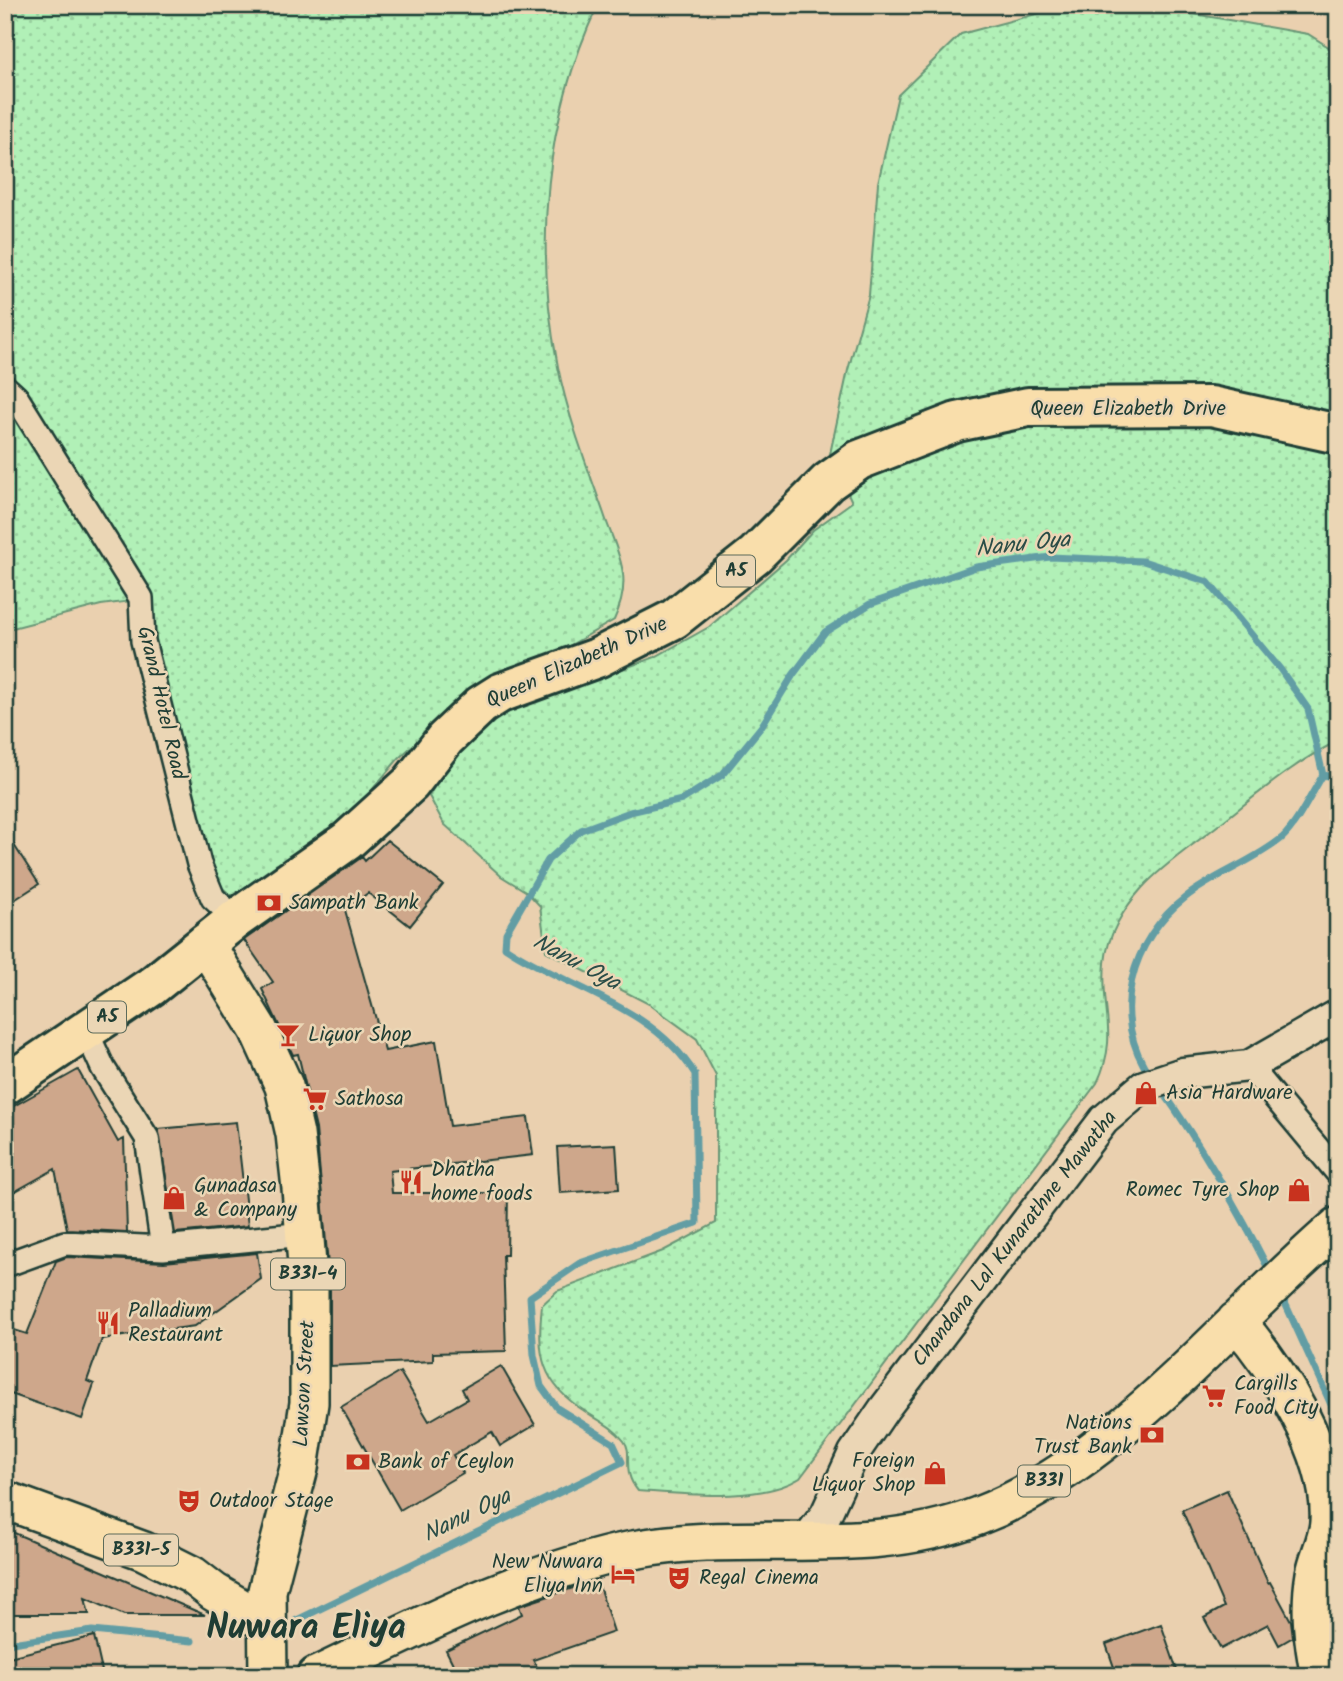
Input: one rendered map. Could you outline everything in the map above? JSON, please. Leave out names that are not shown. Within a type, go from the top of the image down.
[{"type":"highway","name":"Queen Elizabeth Drive","points":[[5,1085],[152,986],[236,919],[366,825],[410,783],[444,739],[481,705],[500,693],[597,658],[674,618],[755,555],[828,482],[859,460],[957,422],[1028,407],[1210,406],[1338,434]]},
{"type":"main road","name":"Lawson Street","points":[[205,943],[258,1029],[284,1086],[295,1134],[304,1234],[310,1372],[305,1440],[270,1576],[266,1623],[268,1676]]},
{"type":"main road","name":"B331","points":[[316,1676],[432,1622],[532,1580],[591,1560],[635,1550],[696,1544],[889,1539],[918,1534],[981,1515],[1021,1496],[1109,1437],[1152,1402],[1304,1255],[1338,1226]]},
{"type":"main road","points":[[1244,1313],[1260,1348],[1285,1387],[1315,1454],[1325,1486],[1329,1527],[1312,1592],[1313,1643],[1320,1676]]},
{"type":"main road","name":"B331-5","points":[[5,1500],[99,1533],[192,1574],[234,1589],[270,1576]]},
{"type":"main road","name":"B331-5","points":[[192,1574],[214,1592],[266,1623]]},
{"type":"street","name":"Grand Hotel Road","points":[[5,387],[16,397],[141,598],[143,641],[199,864],[213,898],[236,919]]},
{"type":"street","name":"Chandana Lal Kunarathne Mawatha","points":[[805,1542],[826,1514],[855,1454],[910,1372],[1104,1120],[1155,1081],[1249,1066],[1338,1015]]},
{"type":"street","points":[[86,1031],[103,1068],[147,1138],[163,1248]]},
{"type":"street","points":[[1249,1066],[1338,1173]]},
{"type":"street","points":[[5,1265],[65,1242],[163,1248],[304,1234]]},
{"type":"green space","points":[[5,5],[598,5],[580,48],[555,137],[546,229],[547,275],[551,321],[562,386],[578,441],[622,566],[623,592],[614,620],[441,720],[399,758],[355,810],[280,870],[241,895],[231,895],[220,886],[212,871],[147,613],[131,601],[101,605],[5,630]]},
{"type":"green space","points":[[1066,6],[1183,12],[1308,34],[1338,53],[1338,741],[1288,771],[1176,858],[1150,880],[1129,904],[1113,933],[1106,953],[1104,980],[1108,1036],[1104,1066],[1097,1083],[800,1478],[784,1486],[743,1494],[699,1495],[638,1491],[628,1469],[628,1451],[624,1441],[611,1428],[571,1401],[551,1378],[545,1366],[540,1338],[542,1305],[557,1291],[663,1251],[716,1223],[716,1076],[697,1039],[649,1004],[546,951],[540,906],[527,892],[501,876],[444,824],[429,796],[439,778],[480,730],[509,711],[655,657],[709,627],[786,560],[813,530],[852,502],[830,454],[848,370],[869,295],[878,183],[898,95],[961,34]]},
{"type":"building","points":[[5,831],[39,884],[5,906]]},
{"type":"building","points":[[387,840],[443,885],[410,926],[368,893],[345,910],[385,1051],[436,1041],[450,1126],[528,1117],[533,1155],[390,1171],[392,1193],[508,1193],[507,1255],[503,1255],[506,1351],[433,1353],[433,1361],[330,1366],[330,1288],[316,1129],[298,1054],[293,1055],[262,989],[273,982],[244,940],[362,857],[365,861]]},
{"type":"building","points":[[78,1070],[118,1142],[124,1139],[127,1232],[67,1229],[55,1169],[5,1197],[5,1111]]},
{"type":"building","points":[[236,1122],[248,1226],[175,1233],[158,1129]]},
{"type":"building","points":[[616,1144],[619,1189],[560,1193],[557,1147]]},
{"type":"building","points":[[257,1253],[261,1279],[195,1326],[102,1339],[87,1381],[94,1384],[82,1419],[5,1392],[5,1327],[27,1334],[56,1261],[67,1257],[164,1262]]},
{"type":"building","points":[[501,1366],[535,1425],[500,1446],[492,1432],[453,1455],[463,1473],[400,1510],[341,1407],[400,1372],[429,1421],[467,1399],[462,1389]]},
{"type":"building","points":[[1227,1490],[1268,1583],[1270,1582],[1291,1621],[1293,1637],[1279,1645],[1268,1624],[1221,1649],[1204,1618],[1224,1607],[1182,1510]]},
{"type":"building","points":[[5,1529],[205,1615],[124,1615],[85,1598],[89,1614],[5,1614]]},
{"type":"building","points":[[597,1580],[614,1632],[533,1660],[542,1676],[459,1676],[446,1650],[522,1614],[519,1606]]},
{"type":"building","points":[[1161,1624],[1179,1676],[1117,1676],[1106,1644]]},
{"type":"building","points":[[94,1636],[102,1671],[84,1676],[5,1676],[5,1658]]},
{"type":"waterway","name":"Nanu Oya","points":[[295,1621],[622,1462],[613,1443],[557,1408],[541,1386],[534,1355],[530,1297],[580,1263],[697,1223],[695,1074],[677,1051],[656,1031],[633,1015],[505,947],[506,933],[548,860],[581,830],[630,812],[682,800],[722,775],[761,727],[793,675],[825,632],[870,604],[976,567],[1050,557],[1143,561],[1208,582],[1280,669],[1308,709],[1323,775]]},
{"type":"waterway","name":"Nanu Oya","points":[[1323,775],[1338,778]]},
{"type":"waterway","points":[[1151,1077],[1138,1054],[1131,1029],[1129,1005],[1132,980],[1139,957],[1151,934],[1167,914],[1186,897],[1282,838],[1299,816],[1323,775]]},
{"type":"waterway","points":[[1161,1089],[1219,1179],[1271,1274]]},
{"type":"waterway","points":[[1281,1294],[1338,1420]]},
{"type":"waterway","name":"Nanu Oya","points":[[5,1644],[92,1631],[192,1641]]},
{"type":"place","name":"Sampath Bank","points":[[269,903]]},
{"type":"place","name":"Liquor Shop","points":[[288,1035]]},
{"type":"place","name":"Asia Hardware","points":[[1146,1093]]},
{"type":"place","name":"Sathosa","points":[[315,1099]]},
{"type":"place","name":"Dhatha home foods","points":[[411,1182]]},
{"type":"place","name":"Romec Tyre Shop","points":[[1299,1190]]},
{"type":"place","name":"Gunadasa & Company","points":[[174,1198]]},
{"type":"place","name":"Palladium Restaurant","points":[[108,1323]]},
{"type":"place","name":"Cargills Food City","points":[[1214,1396]]},
{"type":"place","name":"Nations Trust Bank","points":[[1152,1435]]},
{"type":"place","name":"Bank of Ceylon","points":[[358,1462]]},
{"type":"place","name":"Foreign Liquor Shop","points":[[935,1473]]},
{"type":"place","name":"Outdoor Stage","points":[[189,1501]]},
{"type":"place","name":"New Nuwara Eliya Inn","points":[[623,1574]]},
{"type":"place","name":"Regal Cinema","points":[[679,1578]]},
{"type":"district","name":"Nuwara Eliya","points":[[306,1629]]}]
